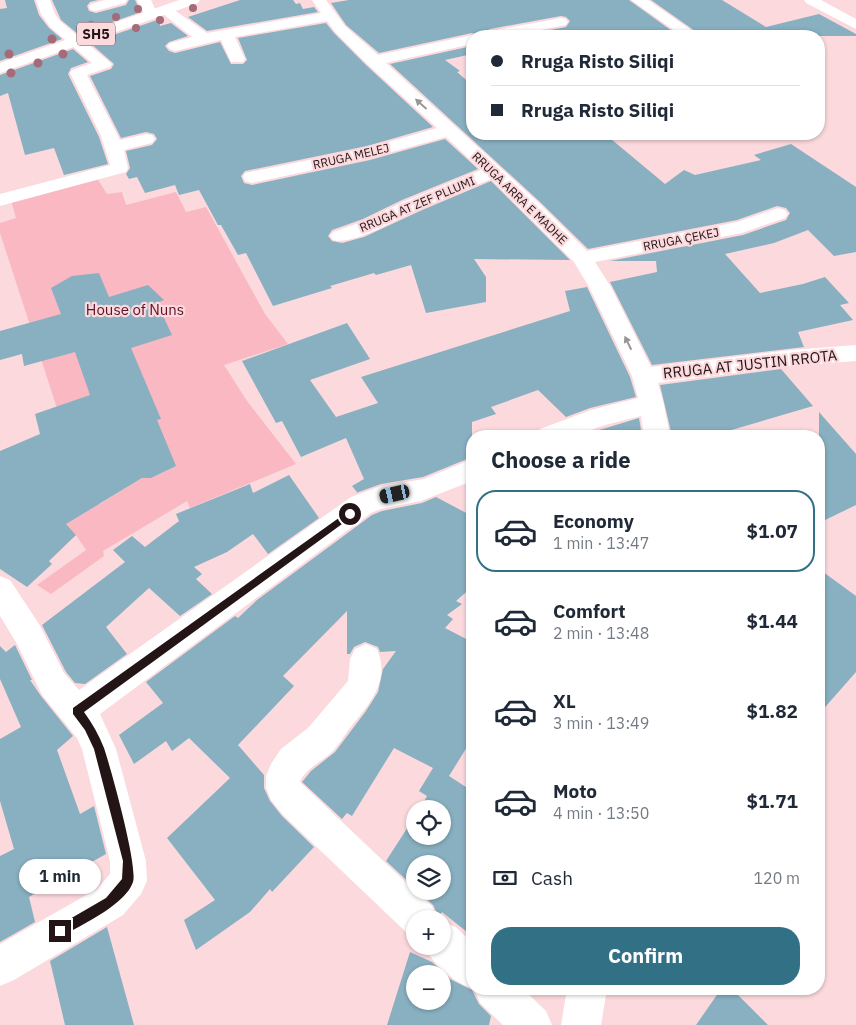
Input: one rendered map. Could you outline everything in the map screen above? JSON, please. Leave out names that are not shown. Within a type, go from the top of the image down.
[{"type":"street","points":[[0,200],[119,168],[120,163],[115,147],[78,73],[104,64],[76,41],[58,20],[46,14],[43,0]]},
{"type":"street","points":[[96,7],[120,0]]},
{"type":"street","points":[[144,0],[158,12],[204,38]]},
{"type":"street","name":"SH5","points":[[0,68],[193,0]]},
{"type":"street","points":[[638,0],[683,30]]},
{"type":"street","points":[[814,0],[856,25]]},
{"type":"street","points":[[175,46],[324,8]]},
{"type":"street","name":"RRUGA ARRA E MADHE","points":[[324,8],[373,61],[450,130],[582,258],[600,287],[644,376],[652,405],[656,430]]},
{"type":"street","points":[[520,30],[561,22]]},
{"type":"street","points":[[226,34],[237,59]]},
{"type":"street","points":[[373,61],[466,41]]},
{"type":"street","name":"RRUGA MELEJ","points":[[252,177],[370,153],[450,130]]},
{"type":"street","points":[[115,147],[146,139]]},
{"type":"street","name":"RRUGA AT ZEF PLLUMI","points":[[340,236],[372,225],[410,206],[493,172]]},
{"type":"street","name":"RRUGA ÇEKEJ","points":[[582,258],[742,227],[778,214]]},
{"type":"street","name":"RRUGA AT JUSTIN RROTA","points":[[644,376],[791,358],[856,353]]},
{"type":"street","points":[[563,430],[614,412],[652,405]]},
{"type":"street","points":[[77,711],[373,498],[414,492],[466,471]]},
{"type":"street","points":[[0,589],[28,634],[53,684],[89,726],[99,749],[128,861],[128,881],[110,902],[0,966]]},
{"type":"street","points":[[366,659],[362,687],[320,740],[293,761],[283,776],[283,788],[295,803],[409,910]]},
{"type":"street","points":[[451,949],[466,963]]},
{"type":"street","points":[[500,995],[532,1025]]},
{"type":"street","points":[[581,1025],[586,995]]},
{"type":"green space","name":"House of Nuns","points":[[97,178],[107,194],[122,192],[126,205],[176,192],[186,212],[206,207],[265,314],[288,344],[224,365],[247,401],[296,464],[190,508],[187,501],[103,551],[104,556],[51,594],[37,585],[86,550],[66,524],[97,503],[100,504],[142,478],[151,478],[176,466],[69,445],[0,233],[0,223],[16,218],[11,200]]},
{"type":"building","points":[[5,0],[34,0],[39,15],[49,28],[62,39],[0,61],[0,9],[7,8]]},
{"type":"building","points":[[52,0],[98,0],[90,2],[87,6],[89,11],[96,13],[126,5],[129,0],[135,0],[141,12],[78,34],[61,20]]},
{"type":"building","points":[[240,0],[293,0],[296,4],[300,3],[303,9],[314,7],[318,12],[207,31],[188,17]]},
{"type":"building","points":[[349,0],[629,0],[671,30],[550,30],[566,27],[570,21],[566,17],[561,16],[488,30],[466,30],[466,34],[379,53],[346,25],[331,3]]},
{"type":"building","points":[[651,0],[722,0],[766,27],[819,14],[856,34],[856,36],[825,36],[825,30],[694,30]]},
{"type":"building","points":[[160,19],[160,26],[171,23],[188,36],[169,42],[165,46],[169,51],[175,53],[220,42],[231,64],[243,64],[247,60],[238,38],[326,23],[366,65],[433,127],[367,146],[245,171],[241,176],[244,183],[252,185],[370,160],[445,139],[478,169],[402,200],[363,219],[332,230],[328,236],[332,241],[342,243],[364,237],[491,181],[570,260],[474,259],[486,277],[486,302],[426,313],[411,265],[376,275],[374,273],[330,286],[332,288],[273,306],[246,253],[238,255],[221,225],[218,225],[199,190],[179,195],[175,185],[145,193],[137,177],[129,179],[126,174],[130,168],[126,151],[152,145],[157,139],[154,134],[146,132],[121,138],[90,76],[111,69],[114,64],[90,43]]},
{"type":"building","points":[[466,47],[466,55],[445,60],[460,71],[457,72],[466,80],[466,134],[390,64]]},
{"type":"building","points":[[73,49],[88,62],[71,68],[68,74],[99,137],[108,164],[64,175],[54,148],[25,155],[8,93],[0,96],[0,75]]},
{"type":"building","points":[[473,140],[612,140],[665,184],[684,170],[695,175],[761,160],[754,155],[791,144],[856,187],[856,252],[834,256],[808,230],[774,243],[725,254],[760,293],[803,284],[825,277],[849,303],[840,305],[853,320],[798,332],[804,347],[652,365],[610,282],[657,272],[656,261],[610,261],[743,235],[786,220],[790,213],[786,208],[777,206],[737,220],[588,249]]},
{"type":"building","points":[[99,273],[109,297],[148,285],[164,300],[157,303],[172,335],[131,348],[161,419],[157,420],[176,466],[151,478],[142,478],[66,524],[76,535],[49,561],[52,564],[27,587],[0,569],[0,451],[40,434],[35,414],[90,395],[75,352],[24,366],[22,354],[0,360],[0,331],[61,314],[51,288],[72,276]]},
{"type":"building","points":[[587,287],[630,377],[636,397],[590,408],[566,417],[538,390],[491,407],[496,414],[472,422],[472,430],[466,430],[466,459],[423,477],[381,484],[356,493],[352,486],[364,479],[346,438],[301,457],[282,421],[276,423],[242,361],[347,323],[370,359],[310,380],[336,417],[378,403],[361,377],[570,311],[565,291]]},
{"type":"building","points":[[781,369],[813,406],[731,430],[671,430],[660,385]]},
{"type":"building","points":[[819,412],[856,454],[856,505],[825,520],[825,430],[819,430]]},
{"type":"building","points":[[639,418],[641,430],[599,430]]},
{"type":"building","points":[[289,475],[319,518],[268,554],[253,534],[227,552],[194,567],[202,574],[196,579],[212,594],[180,616],[149,588],[106,627],[127,654],[85,684],[75,683],[66,672],[42,625],[125,562],[113,550],[132,536],[145,547],[179,521],[176,514],[250,484],[253,493]]},
{"type":"building","points":[[436,497],[466,513],[466,592],[456,601],[462,604],[447,615],[453,619],[445,628],[466,639],[466,749],[449,776],[466,787],[466,931],[451,919],[451,910],[436,910],[428,900],[451,900],[451,855],[406,855],[406,880],[386,861],[406,830],[406,845],[451,845],[451,800],[425,800],[427,796],[419,791],[433,768],[394,748],[352,816],[347,813],[342,819],[302,782],[311,771],[335,752],[366,711],[378,692],[383,669],[396,651],[380,652],[378,647],[365,642],[354,647],[350,654],[347,654],[347,611],[283,676],[294,686],[238,745],[264,775],[264,788],[270,801],[282,816],[314,847],[272,892],[270,889],[250,912],[196,950],[184,920],[215,900],[167,838],[230,778],[189,738],[172,751],[166,741],[134,764],[119,735],[163,703],[146,682],[235,616],[238,618],[257,600],[372,515],[382,511],[422,503]]},
{"type":"building","points":[[825,573],[856,596],[856,672],[825,707]]},
{"type":"building","points":[[15,645],[32,680],[30,680],[73,736],[57,750],[80,814],[94,806],[106,854],[29,897],[35,922],[0,942],[0,856],[14,849],[0,801],[0,739],[21,727],[0,679],[0,646],[6,652]]},
{"type":"building","points":[[107,927],[134,1025],[65,1025],[50,961]]},
{"type":"building","points":[[409,955],[417,955],[435,965],[406,965],[406,1010],[451,1010],[451,980],[466,987],[466,995],[474,995],[479,1004],[491,1016],[489,1025],[387,1025]]},
{"type":"building","points":[[717,995],[738,995],[768,1025],[696,1025]]},
{"type":"route","points":[[60,931],[110,902],[128,881],[128,861],[99,749],[89,726],[77,711],[350,514]]}]
